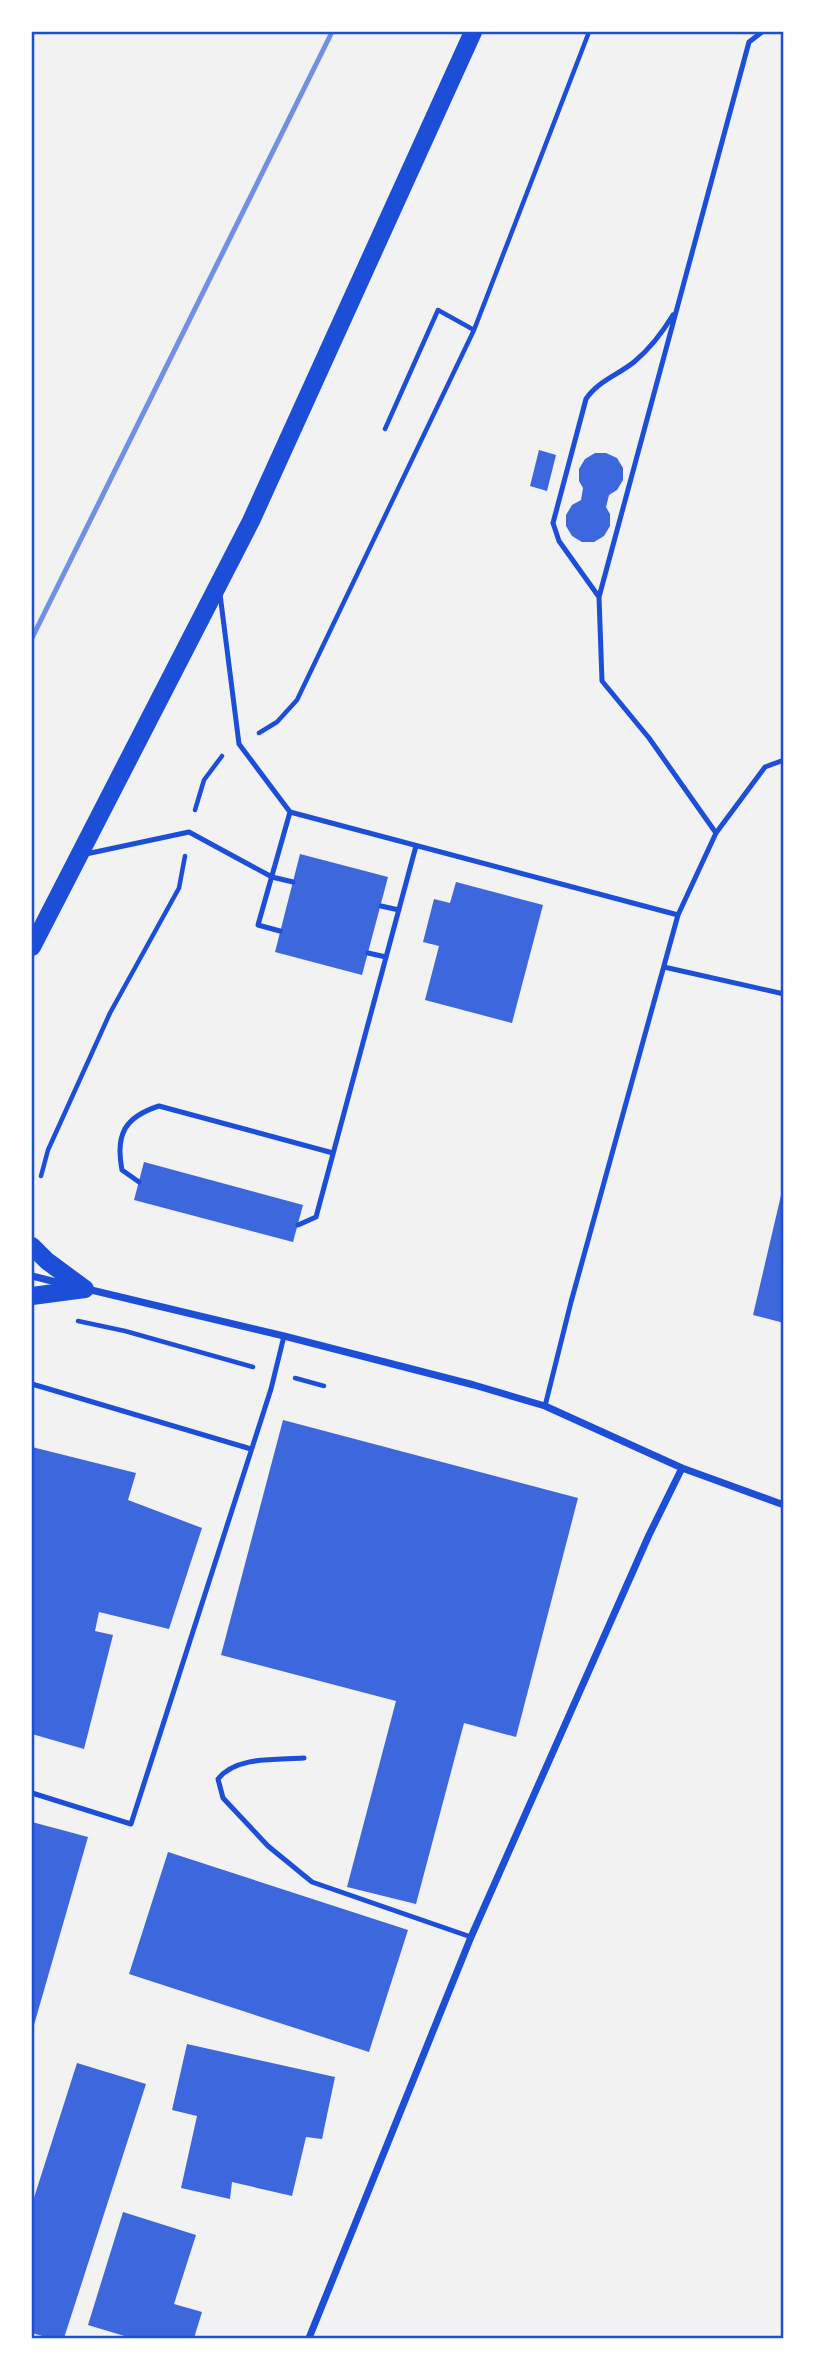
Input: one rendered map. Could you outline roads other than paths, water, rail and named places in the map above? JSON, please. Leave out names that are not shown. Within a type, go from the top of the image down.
[{"type":"main road","points":[[32,947],[219,588],[474,32]]},
{"type":"main road","points":[[32,1246],[47,1261],[85,1289]]},
{"type":"main road","points":[[32,1296],[85,1289]]},
{"type":"street","points":[[32,1276],[284,1336],[545,1406],[682,1468],[783,1505]]},
{"type":"street","points":[[309,2339],[471,1937],[649,1535],[682,1468]]},
{"type":"lane","points":[[716,834],[649,738],[602,681],[599,597],[749,43],[762,32]]},
{"type":"lane","points":[[599,597],[559,541],[553,523],[586,399],[594,388],[633,363],[656,343],[677,309]]},
{"type":"lane","points":[[219,588],[239,744],[290,813],[678,915]]},
{"type":"lane","points":[[545,1406],[678,915],[716,834],[765,767],[783,760]]},
{"type":"lane","points":[[280,931],[258,925],[290,813]]},
{"type":"lane","points":[[79,856],[189,832],[272,877],[293,882]]},
{"type":"lane","points":[[298,1225],[316,1217],[416,846]]},
{"type":"lane","points":[[381,906],[399,910]]},
{"type":"lane","points":[[368,953],[386,957]]},
{"type":"lane","points":[[664,967],[783,994]]},
{"type":"lane","points":[[139,1182],[122,1170],[118,1150],[125,1128],[140,1113],[159,1106],[333,1153]]},
{"type":"lane","points":[[32,1793],[131,1825],[275,1373],[284,1336]]},
{"type":"lane","points":[[32,1384],[251,1449]]},
{"type":"lane","points":[[304,1758],[241,1764],[227,1768],[218,1779],[223,1798],[268,1846],[312,1882],[471,1937]]},
{"type":"railway","points":[[32,638],[332,32]]}]
